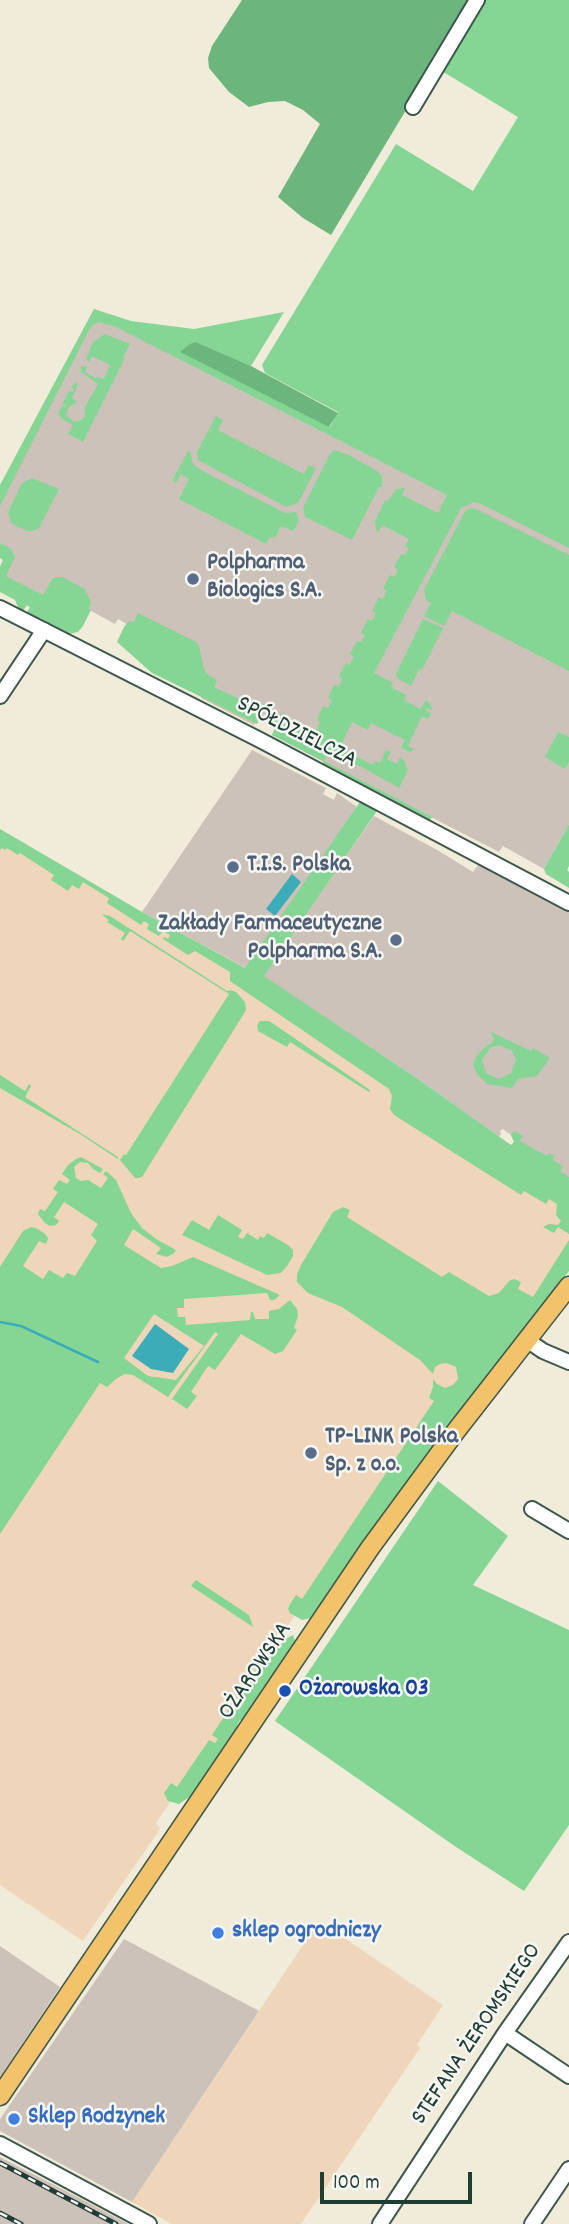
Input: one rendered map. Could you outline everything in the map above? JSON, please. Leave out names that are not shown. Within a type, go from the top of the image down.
[{"type":"main road","name":"OŻAROWSKA","points":[[0,2096],[370,1548],[569,1286]]},
{"type":"street","points":[[413,107],[477,0]]},
{"type":"street","name":"SPÓŁDZIELCZA","points":[[0,608],[260,740],[569,903]]},
{"type":"street","points":[[0,696],[44,630]]},
{"type":"street","points":[[527,1340],[542,1351],[569,1362]]},
{"type":"street","points":[[532,1509],[569,1531]]},
{"type":"street","name":"STEFANA ŻEROMSKIEGO","points":[[380,2224],[505,2033],[569,1942]]},
{"type":"street","points":[[505,2033],[569,2076]]},
{"type":"street","points":[[0,2144],[149,2224]]},
{"type":"street","points":[[532,2224],[569,2169]]},
{"type":"shaded area","name":"Polpharma Biologics S.A.","points":[[94,309],[463,494],[465,490],[569,542],[569,824],[544,869],[503,846],[499,852],[272,735],[275,728],[259,720],[254,725],[201,698],[203,695],[129,622],[127,624],[118,619],[115,624],[84,607],[31,608],[25,604],[0,567],[3,560],[0,558],[0,486]]},
{"type":"shaded area","name":"T.I.S. Polska","points":[[252,750],[326,788],[323,794],[334,800],[337,793],[357,807],[246,968],[142,912]]},
{"type":"shaded area","points":[[374,816],[473,872],[479,864],[569,911],[569,1184],[512,1145],[514,1142],[511,1135],[503,1129],[498,1136],[263,976]]},
{"type":"shaded area","points":[[0,829],[142,912],[246,968],[569,1200],[569,1257],[297,1612],[283,1633],[289,1640],[182,1798],[173,1798],[156,1823],[160,1829],[83,1941],[0,1885]]},
{"type":"shaded area","points":[[319,1921],[443,2005],[417,2045],[420,2048],[301,2224],[172,2224],[132,2202]]},
{"type":"shaded area","points":[[124,1939],[259,2011],[132,2202],[0,2131],[0,2119]]},
{"type":"shaded area","points":[[0,1946],[60,1987],[0,2077]]},
{"type":"shaded area","points":[[0,2157],[91,2204],[128,2224],[0,2224]]},
{"type":"green space","points":[[242,0],[472,0],[331,235],[303,218],[278,197],[320,124],[303,110],[285,101],[249,107],[229,92],[209,68],[208,58],[212,46]]},
{"type":"green space","points":[[482,0],[569,0],[569,548],[481,504],[474,502],[461,508],[374,673],[393,683],[391,687],[406,695],[404,700],[420,709],[426,700],[431,705],[432,710],[425,710],[431,713],[428,719],[422,716],[408,746],[414,749],[407,751],[401,747],[405,740],[371,723],[368,730],[352,722],[342,743],[346,745],[344,750],[373,765],[375,761],[380,763],[386,750],[391,752],[387,759],[397,764],[400,757],[403,759],[408,770],[399,788],[360,766],[340,760],[341,756],[330,751],[324,761],[432,817],[430,820],[404,807],[402,809],[268,737],[323,764],[323,761],[272,735],[275,728],[271,726],[276,716],[282,713],[285,714],[282,721],[308,735],[312,728],[317,730],[320,722],[317,720],[323,706],[328,708],[332,701],[328,698],[334,685],[339,686],[342,679],[339,676],[346,663],[349,665],[354,657],[350,654],[357,641],[361,642],[365,635],[361,633],[368,619],[372,621],[376,613],[372,611],[379,597],[383,599],[387,591],[383,589],[390,575],[394,577],[398,570],[394,567],[401,554],[405,555],[409,548],[405,546],[409,539],[382,525],[378,532],[376,530],[375,521],[385,500],[388,501],[396,489],[405,488],[402,495],[438,513],[447,495],[114,326],[98,322],[88,332],[0,506],[0,485],[94,309],[131,321],[194,329],[284,312],[251,366],[196,342],[330,427],[338,412],[265,373],[262,365],[396,144],[473,191],[518,117],[440,70]]},
{"type":"green space","points":[[105,334],[130,344],[83,442],[68,434],[73,425],[62,419],[58,413],[62,406],[65,407],[66,405],[62,404],[69,391],[73,392],[71,387],[75,383],[78,384],[72,398],[77,402],[69,407],[66,415],[74,422],[85,416],[85,407],[98,384],[81,372],[81,366],[87,367],[85,372],[95,378],[104,379],[110,365],[92,356],[89,362],[86,359],[93,342]]},
{"type":"green space","points":[[196,342],[251,366],[338,413],[329,427],[180,352]]},
{"type":"green space","points":[[216,416],[223,420],[218,430],[304,474],[309,465],[316,468],[298,503],[286,507],[198,460],[197,452]]},
{"type":"green space","points":[[334,450],[347,454],[382,476],[382,487],[379,487],[352,540],[305,517],[303,508]]},
{"type":"green space","points":[[188,451],[195,466],[210,475],[281,511],[296,512],[299,521],[293,531],[281,526],[275,538],[270,537],[266,544],[179,499],[189,479],[181,474],[176,483],[172,481]]},
{"type":"green space","points":[[32,478],[59,489],[39,528],[27,531],[11,523],[8,512],[22,483]]},
{"type":"green space","points":[[474,508],[569,555],[569,671],[452,611],[444,626],[424,616],[431,603],[426,600],[424,590],[464,513]]},
{"type":"green space","points":[[0,543],[10,548],[15,557],[6,576],[43,595],[53,578],[57,577],[63,577],[86,590],[91,610],[78,632],[65,635],[25,616],[30,607],[27,605],[21,614],[15,600],[0,592],[0,567],[3,560],[0,558]]},
{"type":"green space","points":[[138,613],[196,642],[204,669],[217,680],[214,687],[256,707],[259,702],[266,705],[257,724],[152,673],[117,642],[124,627],[129,621],[134,622]]},
{"type":"green space","points":[[423,619],[443,628],[411,686],[397,678],[396,674]]},
{"type":"green space","points":[[558,732],[569,737],[569,762],[565,769],[545,757]]},
{"type":"green space","points":[[362,799],[379,808],[264,976],[511,1145],[514,1142],[511,1135],[514,1131],[523,1136],[520,1141],[547,1156],[549,1153],[554,1156],[553,1160],[563,1166],[560,1171],[569,1177],[569,1234],[558,1227],[554,1233],[543,1227],[549,1224],[558,1225],[561,1221],[556,1215],[557,1204],[549,1199],[546,1204],[524,1191],[521,1195],[394,1115],[390,1109],[392,1096],[389,1089],[230,981],[230,972],[195,951],[188,955],[163,939],[168,939],[170,935],[163,931],[159,936],[147,929],[149,924],[144,921],[141,925],[107,903],[109,898],[83,882],[79,889],[72,885],[68,891],[51,880],[54,875],[20,853],[18,855],[7,848],[0,850],[0,829],[142,912],[245,968]]},
{"type":"green space","points":[[569,824],[569,888],[546,874],[544,869]]},
{"type":"green space","points":[[101,914],[110,916],[227,991],[236,992],[245,1002],[246,1010],[243,1015],[142,1177],[138,1178],[135,1178],[120,1160],[126,1155],[229,994],[130,931],[123,941],[121,939],[125,933],[107,922],[109,920]]},
{"type":"green space","points":[[260,1021],[269,1021],[370,1090],[369,1092],[290,1042],[287,1047],[258,1031],[257,1025]]},
{"type":"green space","points":[[491,1032],[531,1051],[533,1048],[550,1058],[537,1076],[518,1079],[512,1088],[487,1084],[473,1065],[477,1055],[494,1039]],"holes":[[[499,1045],[512,1051],[516,1060],[511,1073],[499,1079],[486,1073],[482,1060],[490,1048]]]},
{"type":"green space","points":[[0,1075],[25,1091],[29,1084],[31,1086],[25,1097],[118,1159],[0,1088]]},
{"type":"green space","points":[[81,1157],[103,1169],[100,1173],[88,1163],[80,1162],[74,1167],[76,1178],[81,1181],[88,1180],[101,1188],[108,1178],[103,1174],[106,1171],[116,1180],[131,1213],[142,1228],[176,1250],[167,1257],[156,1254],[161,1248],[133,1229],[124,1245],[161,1268],[193,1257],[280,1295],[274,1300],[270,1300],[267,1293],[184,1299],[184,1308],[177,1308],[178,1317],[185,1317],[186,1325],[250,1320],[251,1312],[255,1319],[269,1319],[269,1311],[279,1309],[290,1300],[297,1309],[294,1328],[297,1330],[283,1351],[275,1354],[241,1334],[215,1370],[208,1366],[191,1392],[197,1396],[187,1409],[172,1399],[218,1334],[215,1332],[168,1397],[133,1375],[125,1374],[107,1387],[100,1383],[0,1534],[0,1267],[23,1231],[31,1227],[48,1238],[46,1244],[39,1241],[23,1266],[43,1279],[49,1270],[63,1278],[67,1273],[75,1276],[97,1241],[91,1235],[98,1224],[64,1202],[54,1217],[59,1221],[56,1225],[45,1223],[38,1214],[40,1209],[45,1211],[58,1192],[53,1189],[59,1180],[67,1184],[70,1180],[62,1174]],"holes":[[[154,1314],[204,1346],[176,1380],[148,1376],[124,1358]]]},
{"type":"green space","points":[[343,1207],[350,1210],[347,1217],[442,1277],[449,1272],[489,1296],[499,1293],[514,1279],[521,1282],[518,1289],[533,1297],[569,1240],[569,1271],[315,1617],[302,1620],[290,1613],[290,1604],[296,1595],[302,1599],[434,1401],[429,1398],[433,1379],[445,1388],[458,1379],[456,1367],[440,1364],[435,1367],[433,1374],[420,1360],[342,1307],[308,1293],[297,1282],[301,1265],[333,1212]]},
{"type":"green space","points":[[218,1215],[242,1230],[238,1237],[243,1239],[247,1233],[258,1240],[260,1236],[264,1238],[267,1233],[288,1245],[293,1250],[293,1256],[287,1266],[281,1273],[267,1275],[182,1235],[192,1220],[209,1230]]},
{"type":"green space","points":[[438,1481],[508,1536],[473,1585],[569,1630],[569,1825],[524,1891],[275,1721]]},
{"type":"green space","points":[[196,1580],[249,1615],[253,1627],[191,1586]]},
{"type":"green space","points":[[293,1635],[296,1644],[243,1721],[240,1720],[237,1725],[240,1726],[192,1795],[179,1804],[168,1801],[164,1793],[171,1783],[177,1787],[209,1740],[215,1743],[218,1739],[212,1735],[249,1679],[256,1683],[259,1678],[253,1674],[274,1642]]},
{"type":"water","points":[[292,874],[301,882],[275,916],[266,909]]},
{"type":"water","points":[[155,1324],[189,1349],[173,1373],[151,1369],[132,1356]]},
{"type":"waterway","points":[[0,1322],[21,1326],[98,1362]]},
{"type":"railway","points":[[0,2163],[116,2224]]},
{"type":"railway","points":[[0,2213],[21,2224]]},
{"type":"place","name":"Polpharma Biologics S.A.","points":[[193,579]]},
{"type":"place","name":"T.I.S. Polska","points":[[233,867]]},
{"type":"place","name":"Zakłady Farmaceutyczne Polpharma S.A.","points":[[396,940]]},
{"type":"place","name":"TP-LINK Polska Sp. z o.o.","points":[[311,1453]]},
{"type":"place","name":"Ożarowska 03","points":[[285,1691]]},
{"type":"place","name":"sklep ogrodniczy","points":[[218,1933]]},
{"type":"place","name":"Sklep Rodzynek","points":[[14,2119]]}]
